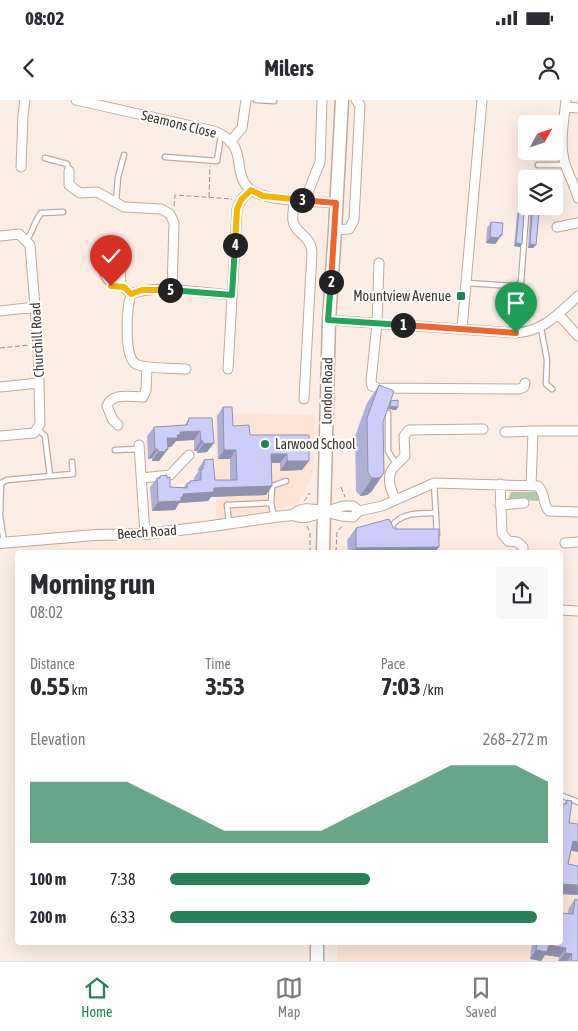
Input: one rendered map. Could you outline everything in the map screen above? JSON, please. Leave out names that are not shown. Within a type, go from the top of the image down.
[{"type":"main road","name":"London Road","points":[[323,550],[328,320],[342,100]]},
{"type":"main road","points":[[317,945],[317,961]]},
{"type":"street","points":[[21,167],[22,115],[25,100]]},
{"type":"street","points":[[230,142],[242,128],[246,100]]},
{"type":"street","points":[[305,200],[320,162],[322,100]]},
{"type":"street","points":[[335,230],[349,229],[354,220],[360,105],[356,100]]},
{"type":"street","points":[[462,329],[482,100]]},
{"type":"street","name":"Seamons Close","points":[[82,101],[221,134],[238,152],[240,172],[251,190]]},
{"type":"street","points":[[578,108],[566,104],[562,150],[566,165],[576,184],[578,198]]},
{"type":"street","points":[[69,171],[69,185],[80,193],[97,192],[124,207],[161,209],[170,214],[174,223],[172,290]]},
{"type":"street","points":[[228,369],[237,209],[241,200],[251,190],[263,196],[336,203]]},
{"type":"street","name":"London Road","points":[[294,200],[293,222],[311,243],[312,252],[304,399]]},
{"type":"street","points":[[557,227],[578,223]]},
{"type":"street","points":[[0,236],[19,234],[26,240]]},
{"type":"street","name":"Churchill Road","points":[[26,240],[30,245],[38,344],[40,424],[37,428]]},
{"type":"street","points":[[380,263],[372,386],[377,388],[519,389],[524,387],[526,383]]},
{"type":"street","points":[[120,266],[121,285],[131,294]]},
{"type":"street","points":[[131,294],[142,290],[172,290],[232,295]]},
{"type":"street","points":[[131,294],[128,304],[128,353],[132,361],[137,366],[186,369]]},
{"type":"street","points":[[328,320],[516,333],[536,329],[558,314],[578,296]]},
{"type":"street","points":[[0,311],[35,307]]},
{"type":"street","points":[[558,314],[578,336]]},
{"type":"street","points":[[118,425],[113,420],[107,406],[109,400],[116,396],[143,397],[146,390],[147,367]]},
{"type":"street","points":[[0,387],[39,383]]},
{"type":"street","points":[[0,436],[34,433],[37,428]]},
{"type":"street","points":[[395,500],[389,482],[390,473],[405,456],[404,436],[410,430],[483,430]]},
{"type":"street","points":[[531,486],[534,431]]},
{"type":"street","points":[[505,432],[578,431]]},
{"type":"street","points":[[140,447],[145,534]]},
{"type":"street","points":[[142,478],[170,475],[189,455]]},
{"type":"street","points":[[325,512],[353,517],[359,511],[374,509],[434,483],[538,486],[542,490],[544,506],[549,511],[578,512]]},
{"type":"street","points":[[500,484],[502,533],[508,541],[521,544],[523,550]]},
{"type":"street","points":[[500,505],[524,502]]},
{"type":"street","name":"Beech Road","points":[[2,543],[95,535],[145,534],[274,517],[293,515],[306,517],[325,512]]},
{"type":"street","points":[[566,543],[578,542]]},
{"type":"street","points":[[563,610],[578,611]]},
{"type":"lane","points":[[256,100],[274,101]]},
{"type":"lane","points":[[165,157],[217,161],[221,134]]},
{"type":"lane","points":[[116,202],[118,177],[124,155]]},
{"type":"lane","points":[[45,158],[67,164],[69,171]]},
{"type":"lane","points":[[538,165],[566,165]]},
{"type":"lane","points":[[26,240],[33,232],[34,222],[41,214],[63,212]]},
{"type":"lane","points":[[467,283],[518,285],[521,282],[526,215]]},
{"type":"lane","points":[[99,263],[105,282],[111,286],[124,287]]},
{"type":"lane","points":[[536,329],[547,360],[546,384],[552,389]]},
{"type":"lane","points":[[388,413],[385,446],[396,464]]},
{"type":"lane","points":[[37,428],[44,436],[50,476]]},
{"type":"lane","points":[[115,450],[140,447]]},
{"type":"lane","points":[[2,543],[0,516],[1,483],[6,480],[73,474],[72,462]]},
{"type":"lane","points":[[274,517],[271,504],[272,486],[286,481]]},
{"type":"lane","points":[[434,483],[436,538]]},
{"type":"lane","points":[[229,523],[227,505],[271,504]]},
{"type":"lane","points":[[404,532],[396,532],[391,526],[395,522],[414,513],[436,513]]},
{"type":"lane","points":[[428,531],[437,531]]},
{"type":"lane","points":[[563,796],[578,802]]},
{"type":"path","points":[[209,197],[210,161]]},
{"type":"path","points":[[170,214],[174,206],[175,195],[241,200]]},
{"type":"path","points":[[518,285],[536,329]]},
{"type":"path","points":[[0,348],[38,344]]},
{"type":"path","points":[[341,487],[346,498]]},
{"type":"path","points":[[336,550],[340,527],[348,522]]},
{"type":"path","points":[[308,526],[310,550]]},
{"type":"shaded area","name":"Larwood School","points":[[215,413],[315,415],[313,474],[298,505],[216,520]]},
{"type":"shaded area","points":[[563,814],[578,820],[578,961],[337,961],[337,945],[563,945]]},
{"type":"green space","points":[[511,492],[538,492],[540,501],[508,500]]},
{"type":"building","points":[[519,215],[524,215],[522,244],[516,243]]},
{"type":"building","points":[[532,215],[539,215],[536,245],[530,244]]},
{"type":"building","points":[[491,222],[503,223],[502,235],[499,238],[490,237]]},
{"type":"building","points":[[379,385],[394,391],[383,422],[384,473],[379,478],[372,478],[368,473],[367,418]]},
{"type":"building","points":[[398,400],[398,407],[390,406],[391,401]]},
{"type":"building","points":[[223,407],[232,407],[233,426],[249,425],[250,435],[309,435],[309,461],[287,461],[287,454],[271,454],[272,486],[214,488],[214,492],[183,494],[181,501],[158,502],[157,478],[167,475],[167,478],[170,477],[170,487],[187,488],[187,483],[190,483],[190,481],[201,480],[201,469],[203,469],[204,460],[213,459],[215,480],[237,480],[236,450],[224,450]]},
{"type":"building","points":[[189,418],[212,418],[214,443],[203,444],[200,431],[180,432],[180,435],[177,435],[178,438],[167,438],[168,449],[166,451],[158,452],[158,449],[155,449],[154,427],[187,425]]},
{"type":"building","points":[[389,519],[394,529],[439,529],[439,547],[356,548],[356,528]]},
{"type":"building","points":[[567,800],[572,801],[569,823],[578,824],[578,842],[573,841],[568,864],[578,866],[578,885],[563,884],[563,804],[566,804]]},
{"type":"building","points":[[575,899],[578,900],[578,961],[571,961],[572,954],[565,953],[566,948],[549,945],[563,945],[563,913],[573,914]]},
{"type":"building","points":[[537,945],[549,945],[547,952],[536,950]]},
{"type":"place","name":"Mountview Avenue","points":[[461,296]]},
{"type":"place","name":"Larwood School","points":[[265,444]]},
{"type":"route","points":[[111,286],[124,287],[131,294],[142,290],[172,290],[232,295],[237,209],[241,200],[251,190],[263,196],[336,203],[328,320],[516,333]]}]
